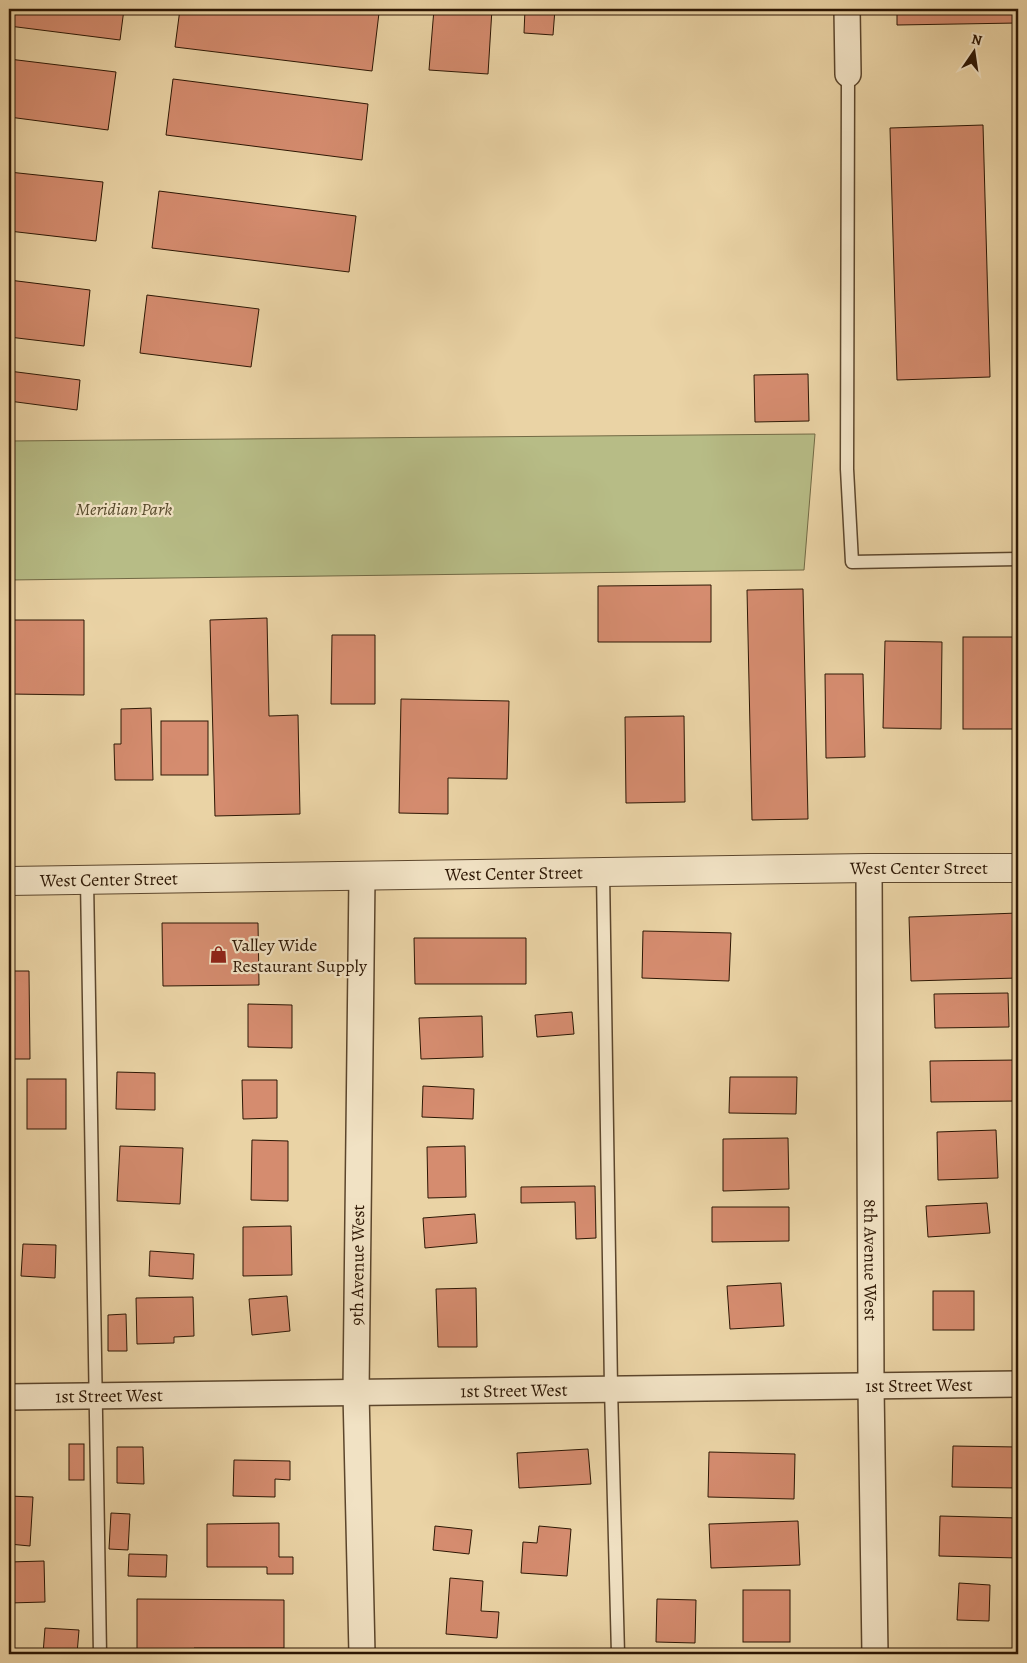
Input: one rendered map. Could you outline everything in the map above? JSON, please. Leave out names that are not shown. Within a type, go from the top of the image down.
[{"type":"street","points":[[847,9],[848,74]]},
{"type":"street","name":"West Center Street","points":[[9,881],[869,868],[1018,868]]},
{"type":"street","name":"8th Avenue West","points":[[869,868],[871,1387],[875,1654]]},
{"type":"street","name":"9th Avenue West","points":[[362,876],[356,1392],[362,1654]]},
{"type":"street","name":"1st Street West","points":[[9,1397],[1018,1384]]},
{"type":"lane","points":[[848,74],[847,469],[852,562],[1018,559]]},
{"type":"lane","points":[[603,872],[611,1388],[618,1654]]},
{"type":"lane","points":[[87,880],[100,1654]]},
{"type":"green space","name":"Meridian Park","points":[[815,434],[804,570],[9,580],[9,441]]},
{"type":"building","points":[[9,9],[124,9],[120,40],[9,26]]},
{"type":"building","points":[[180,9],[345,9],[379,13],[372,71],[175,47]]},
{"type":"building","points":[[434,9],[492,9],[488,74],[429,70]]},
{"type":"building","points":[[525,9],[555,9],[553,35],[524,33]]},
{"type":"building","points":[[897,9],[1018,9],[1018,23],[897,25]]},
{"type":"building","points":[[9,59],[116,72],[108,130],[9,117]]},
{"type":"building","points":[[173,79],[368,104],[362,160],[166,135]]},
{"type":"building","points":[[983,125],[990,377],[897,380],[890,128]]},
{"type":"building","points":[[9,172],[103,182],[96,241],[9,231]]},
{"type":"building","points":[[159,191],[356,216],[349,272],[152,248]]},
{"type":"building","points":[[9,280],[90,290],[84,346],[9,337]]},
{"type":"building","points":[[147,295],[259,309],[251,367],[140,353]]},
{"type":"building","points":[[9,371],[80,380],[77,410],[9,401]]},
{"type":"building","points":[[808,374],[809,421],[755,422],[754,375]]},
{"type":"building","points":[[711,585],[711,642],[598,642],[598,586]]},
{"type":"building","points":[[803,589],[808,819],[752,820],[747,590]]},
{"type":"building","points":[[267,618],[269,716],[298,715],[300,814],[215,816],[210,620]]},
{"type":"building","points":[[9,620],[84,620],[84,695],[9,694]]},
{"type":"building","points":[[332,635],[375,635],[375,704],[331,704]]},
{"type":"building","points":[[963,637],[1018,637],[1018,729],[963,729]]},
{"type":"building","points":[[885,641],[942,642],[941,729],[883,728]]},
{"type":"building","points":[[825,674],[863,674],[865,757],[826,758]]},
{"type":"building","points":[[401,699],[509,701],[507,779],[448,778],[448,814],[399,813]]},
{"type":"building","points":[[151,708],[153,780],[115,780],[114,744],[121,744],[121,709]]},
{"type":"building","points":[[684,716],[685,802],[626,803],[625,717]]},
{"type":"building","points":[[161,721],[208,721],[208,775],[161,775]]},
{"type":"building","points":[[1018,913],[1018,978],[911,981],[909,917]]},
{"type":"building","points":[[162,923],[258,923],[259,985],[163,986]]},
{"type":"building","points":[[643,931],[731,933],[729,981],[642,978]]},
{"type":"building","points":[[414,938],[526,938],[526,984],[415,984]]},
{"type":"building","points":[[9,971],[29,971],[30,1059],[9,1059]]},
{"type":"building","points":[[1008,993],[1009,1027],[935,1028],[934,994]]},
{"type":"building","points":[[248,1004],[292,1005],[292,1048],[248,1047]]},
{"type":"building","points":[[572,1012],[574,1034],[537,1037],[535,1015]]},
{"type":"building","points":[[482,1016],[483,1057],[421,1059],[419,1018]]},
{"type":"building","points":[[1018,1060],[1018,1101],[931,1102],[930,1061]]},
{"type":"building","points":[[117,1072],[155,1073],[155,1110],[116,1109]]},
{"type":"building","points":[[730,1077],[797,1077],[796,1114],[729,1113]]},
{"type":"building","points":[[27,1079],[66,1079],[66,1129],[27,1129]]},
{"type":"building","points":[[242,1080],[277,1080],[277,1118],[243,1119]]},
{"type":"building","points":[[423,1086],[474,1089],[473,1119],[422,1117]]},
{"type":"building","points":[[996,1130],[998,1178],[938,1180],[937,1132]]},
{"type":"building","points":[[788,1138],[789,1189],[723,1191],[723,1139]]},
{"type":"building","points":[[252,1140],[288,1141],[288,1201],[251,1200]]},
{"type":"building","points":[[120,1146],[183,1148],[180,1204],[117,1201]]},
{"type":"building","points":[[465,1146],[466,1197],[428,1198],[427,1147]]},
{"type":"building","points":[[595,1186],[596,1238],[576,1239],[575,1202],[521,1203],[521,1187]]},
{"type":"building","points":[[987,1203],[990,1233],[928,1237],[926,1206]]},
{"type":"building","points":[[712,1207],[789,1207],[789,1241],[712,1242]]},
{"type":"building","points":[[475,1214],[477,1243],[425,1248],[423,1218]]},
{"type":"building","points":[[291,1226],[292,1275],[243,1276],[243,1227]]},
{"type":"building","points":[[23,1244],[56,1245],[55,1278],[21,1276]]},
{"type":"building","points":[[150,1251],[194,1254],[193,1279],[149,1276]]},
{"type":"building","points":[[781,1283],[784,1326],[730,1329],[727,1286]]},
{"type":"building","points":[[476,1288],[477,1347],[438,1347],[436,1289]]},
{"type":"building","points":[[933,1291],[974,1291],[974,1330],[933,1330]]},
{"type":"building","points":[[287,1296],[290,1331],[252,1335],[249,1299]]},
{"type":"building","points":[[193,1297],[194,1336],[174,1337],[174,1343],[137,1344],[136,1298]]},
{"type":"building","points":[[126,1314],[127,1351],[108,1351],[108,1315]]},
{"type":"building","points":[[69,1444],[84,1444],[84,1480],[69,1480]]},
{"type":"building","points":[[953,1446],[1018,1447],[1018,1488],[952,1487]]},
{"type":"building","points":[[117,1447],[143,1447],[144,1484],[117,1483]]},
{"type":"building","points":[[588,1449],[591,1484],[519,1488],[517,1453]]},
{"type":"building","points":[[709,1452],[795,1454],[794,1499],[708,1497]]},
{"type":"building","points":[[234,1460],[290,1461],[290,1480],[275,1479],[275,1497],[233,1496]]},
{"type":"building","points":[[9,1496],[33,1497],[30,1546],[9,1544]]},
{"type":"building","points":[[111,1513],[130,1514],[128,1550],[109,1549]]},
{"type":"building","points":[[940,1516],[1018,1518],[1018,1558],[939,1556]]},
{"type":"building","points":[[798,1521],[800,1565],[711,1568],[709,1524]]},
{"type":"building","points":[[279,1523],[279,1557],[293,1557],[293,1574],[267,1574],[267,1567],[207,1567],[207,1524]]},
{"type":"building","points":[[435,1526],[472,1530],[469,1554],[433,1550]]},
{"type":"building","points":[[539,1526],[571,1529],[567,1576],[521,1573],[523,1542],[537,1543]]},
{"type":"building","points":[[129,1554],[167,1555],[166,1577],[128,1576]]},
{"type":"building","points":[[44,1561],[45,1602],[9,1603],[9,1562]]},
{"type":"building","points":[[450,1578],[483,1581],[481,1611],[499,1612],[497,1638],[446,1634]]},
{"type":"building","points":[[959,1583],[990,1585],[989,1621],[957,1620]]},
{"type":"building","points":[[743,1590],[790,1590],[790,1642],[743,1642]]},
{"type":"building","points":[[137,1599],[284,1600],[284,1648],[194,1648],[194,1654],[137,1654]]},
{"type":"building","points":[[657,1599],[696,1600],[695,1643],[656,1642]]},
{"type":"building","points":[[45,1628],[79,1630],[77,1654],[43,1654]]},
{"type":"place","name":"Valley Wide Restaurant Supply","points":[[218,955]]}]
